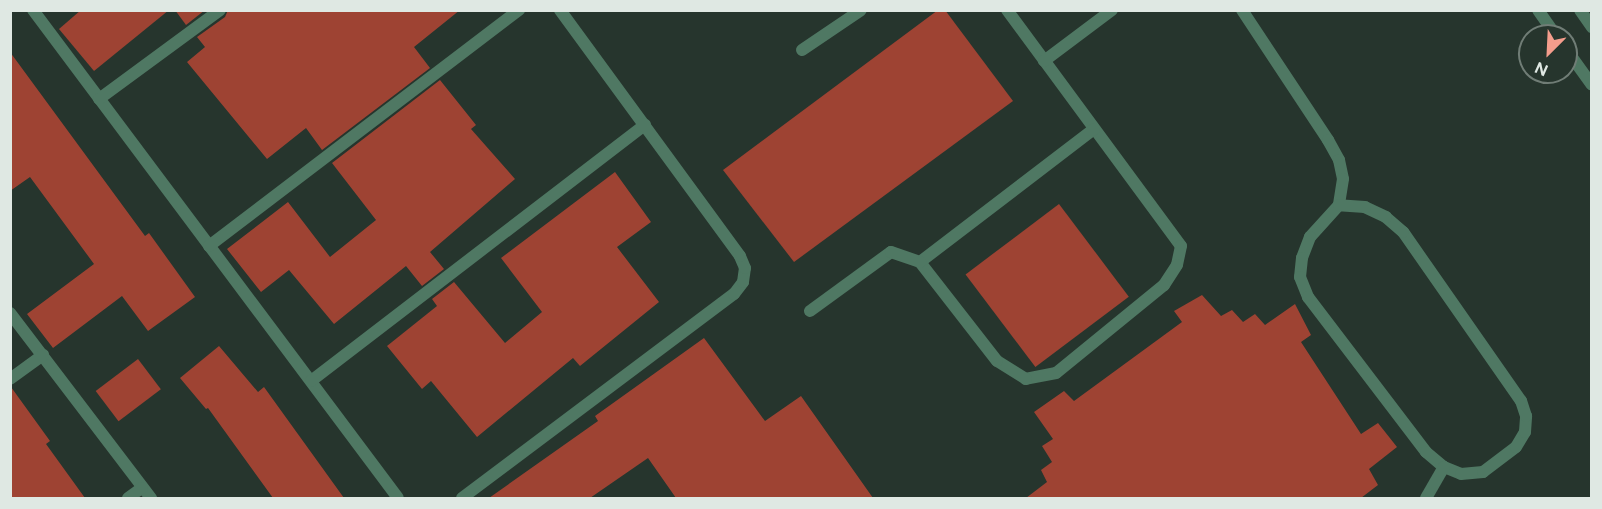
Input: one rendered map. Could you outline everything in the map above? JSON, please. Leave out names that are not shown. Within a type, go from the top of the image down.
[{"type":"street","points":[[33,10],[398,498]]},
{"type":"street","points":[[99,99],[220,10]]},
{"type":"street","points":[[209,246],[519,10]]},
{"type":"street","points":[[462,498],[734,294],[743,282],[745,268],[740,256],[560,10]]},
{"type":"street","points":[[802,50],[861,10]]},
{"type":"street","points":[[810,311],[891,252],[920,262],[997,361],[1026,379],[1056,373],[1164,285],[1177,265],[1181,246],[1007,10]]},
{"type":"street","points":[[1044,61],[1112,10]]},
{"type":"street","points":[[1242,10],[1339,160],[1343,179],[1340,205],[1310,237],[1302,258],[1300,277],[1308,297],[1426,452],[1444,467],[1461,474],[1483,472],[1516,447],[1525,432],[1526,417],[1521,401],[1403,232],[1386,217],[1365,207],[1340,205]]},
{"type":"street","points":[[1538,10],[1548,24]]},
{"type":"street","points":[[1580,10],[1592,27]]},
{"type":"street","points":[[1578,66],[1592,85]]},
{"type":"street","points":[[310,381],[645,125]]},
{"type":"street","points":[[920,262],[1094,129]]},
{"type":"street","points":[[10,313],[151,498]]},
{"type":"street","points":[[10,379],[43,355]]},
{"type":"street","points":[[1426,498],[1444,467]]},
{"type":"street","points":[[128,498],[142,488]]},
{"type":"building","points":[[81,10],[169,10],[94,71],[59,29]]},
{"type":"building","points":[[175,10],[205,10],[186,25]]},
{"type":"building","points":[[228,10],[460,10],[414,47],[430,68],[322,150],[306,128],[267,159],[187,62],[205,47],[197,37],[225,17]]},
{"type":"building","points":[[938,10],[945,10],[1013,101],[794,262],[723,170]]},
{"type":"building","points":[[10,52],[145,236],[149,233],[195,297],[148,331],[122,296],[53,348],[27,314],[94,264],[30,177],[10,191]]},
{"type":"building","points":[[440,80],[476,125],[471,129],[515,179],[430,252],[444,269],[422,286],[406,266],[334,324],[289,270],[261,292],[227,249],[288,202],[330,257],[376,220],[332,163]]},
{"type":"building","points":[[615,172],[651,222],[617,247],[659,302],[580,366],[573,358],[477,437],[431,381],[422,389],[387,346],[437,306],[432,299],[454,282],[505,343],[542,312],[501,258]]},
{"type":"building","points":[[1059,204],[1129,297],[1035,367],[966,274]]},
{"type":"building","points":[[1202,295],[1221,316],[1232,310],[1243,322],[1255,314],[1265,325],[1295,304],[1311,335],[1301,342],[1361,434],[1378,423],[1397,447],[1369,469],[1378,485],[1361,498],[1026,498],[1047,482],[1041,470],[1052,462],[1042,446],[1053,439],[1034,412],[1064,391],[1074,401],[1182,322],[1174,311]]},
{"type":"building","points":[[704,338],[765,421],[801,396],[873,498],[676,498],[648,458],[590,498],[489,498],[598,421],[595,416]]},
{"type":"building","points":[[219,346],[258,392],[264,387],[344,498],[273,498],[208,408],[206,409],[180,378]]},
{"type":"building","points":[[138,359],[161,389],[119,421],[96,391]]},
{"type":"building","points":[[11,387],[50,441],[46,444],[85,498],[10,498]]}]
